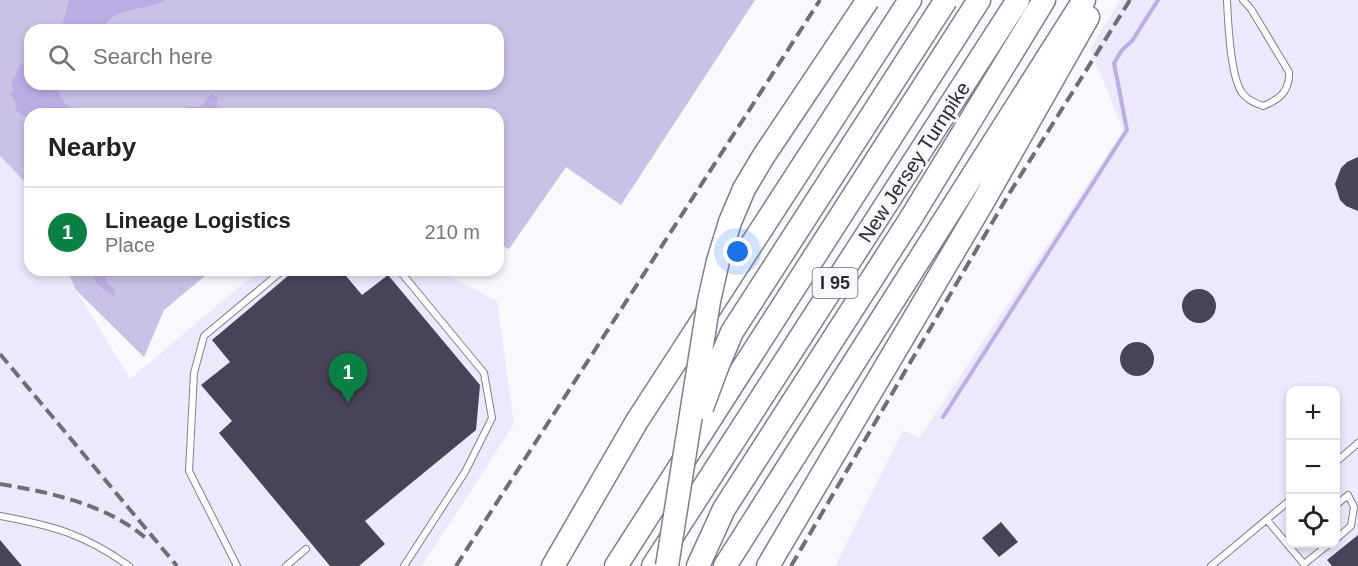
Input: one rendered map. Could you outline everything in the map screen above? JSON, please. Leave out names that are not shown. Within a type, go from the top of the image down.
[{"type":"highway","points":[[667,566],[709,301],[717,261],[730,222],[744,189],[763,157],[868,0]]},
{"type":"highway","points":[[553,566],[638,421],[910,0]]},
{"type":"highway","points":[[676,509],[703,407],[717,365],[732,332],[946,0]]},
{"type":"highway","name":"New Jersey Turnpike","points":[[616,566],[980,0]]},
{"type":"highway","name":"New Jersey Turnpike","points":[[653,566],[1018,0]]},
{"type":"highway","points":[[698,566],[724,509],[911,218],[1044,0]]},
{"type":"highway","points":[[725,566],[1084,0]]},
{"type":"highway","points":[[768,566],[983,202],[1098,0]]},
{"type":"lane","points":[[1227,0],[1230,41],[1241,92],[1251,102],[1263,106],[1276,101],[1285,91],[1289,82],[1289,72],[1251,9],[1243,0]]},
{"type":"lane","points":[[237,566],[189,471],[194,373],[204,336],[276,276]]},
{"type":"lane","points":[[404,276],[484,374],[492,418],[465,472],[404,566]]},
{"type":"lane","points":[[1340,458],[1358,444]]},
{"type":"lane","points":[[1340,501],[1347,495],[1354,507],[1352,526],[1340,534]]},
{"type":"lane","points":[[1211,566],[1286,503]]},
{"type":"lane","points":[[0,516],[48,525],[81,536],[129,566]]},
{"type":"lane","points":[[1267,520],[1286,540]]},
{"type":"lane","points":[[1292,548],[1304,564],[1323,548]]},
{"type":"lane","points":[[285,566],[306,549]]},
{"type":"shaded area","points":[[0,0],[755,0],[621,205],[566,167],[509,249],[504,247],[504,108],[24,108],[24,181],[0,156]]},
{"type":"shaded area","points":[[69,0],[165,0],[114,16],[106,24],[63,24]]},
{"type":"shaded area","points":[[1120,0],[1358,0],[1358,566],[835,566],[903,430],[919,438],[1123,131],[1090,48]]},
{"type":"shaded area","points":[[24,62],[24,90],[58,90],[66,105],[72,108],[24,108],[24,116],[15,110],[17,107],[13,97],[9,94],[13,91],[12,81],[20,65]]},
{"type":"shaded area","points":[[211,94],[218,98],[215,108],[187,108],[199,107],[206,102]]},
{"type":"shaded area","points":[[0,156],[24,181],[24,276],[70,276],[130,379],[252,276],[449,276],[497,301],[514,424],[422,566],[0,566]]},
{"type":"shaded area","points":[[70,276],[205,276],[164,310],[144,357],[76,290]]},
{"type":"shaded area","points":[[94,276],[105,276],[107,283],[115,290],[114,297],[97,284]]},
{"type":"building","points":[[1358,157],[1358,211],[1346,206],[1340,200],[1335,184],[1341,168]]},
{"type":"building","points":[[288,276],[346,276],[362,295],[389,276],[480,385],[476,430],[365,521],[385,544],[359,566],[330,566],[219,433],[232,421],[201,385],[230,362],[212,340]]},
{"type":"building","points":[[1199,289],[1211,294],[1216,306],[1211,318],[1199,323],[1187,318],[1182,306],[1187,294]]},
{"type":"building","points":[[1137,342],[1149,347],[1154,359],[1149,371],[1137,376],[1125,371],[1120,359],[1125,347]]},
{"type":"building","points":[[1001,522],[1018,542],[999,557],[982,538]]},
{"type":"building","points":[[1358,535],[1358,566],[1332,566],[1327,560]]},
{"type":"building","points":[[0,540],[22,566],[0,566]]},
{"type":"waterway","points":[[943,417],[1127,130],[1114,63],[1122,50],[1132,41],[1158,0]]},
{"type":"railway","points":[[456,566],[820,0]]},
{"type":"railway","points":[[791,566],[1009,194],[1130,0]]},
{"type":"railway","points":[[0,354],[177,566]]},
{"type":"railway","points":[[0,484],[39,491],[97,509],[132,527],[147,539]]},
{"type":"place","name":"Lineage Logistics","points":[[348,403]]}]
